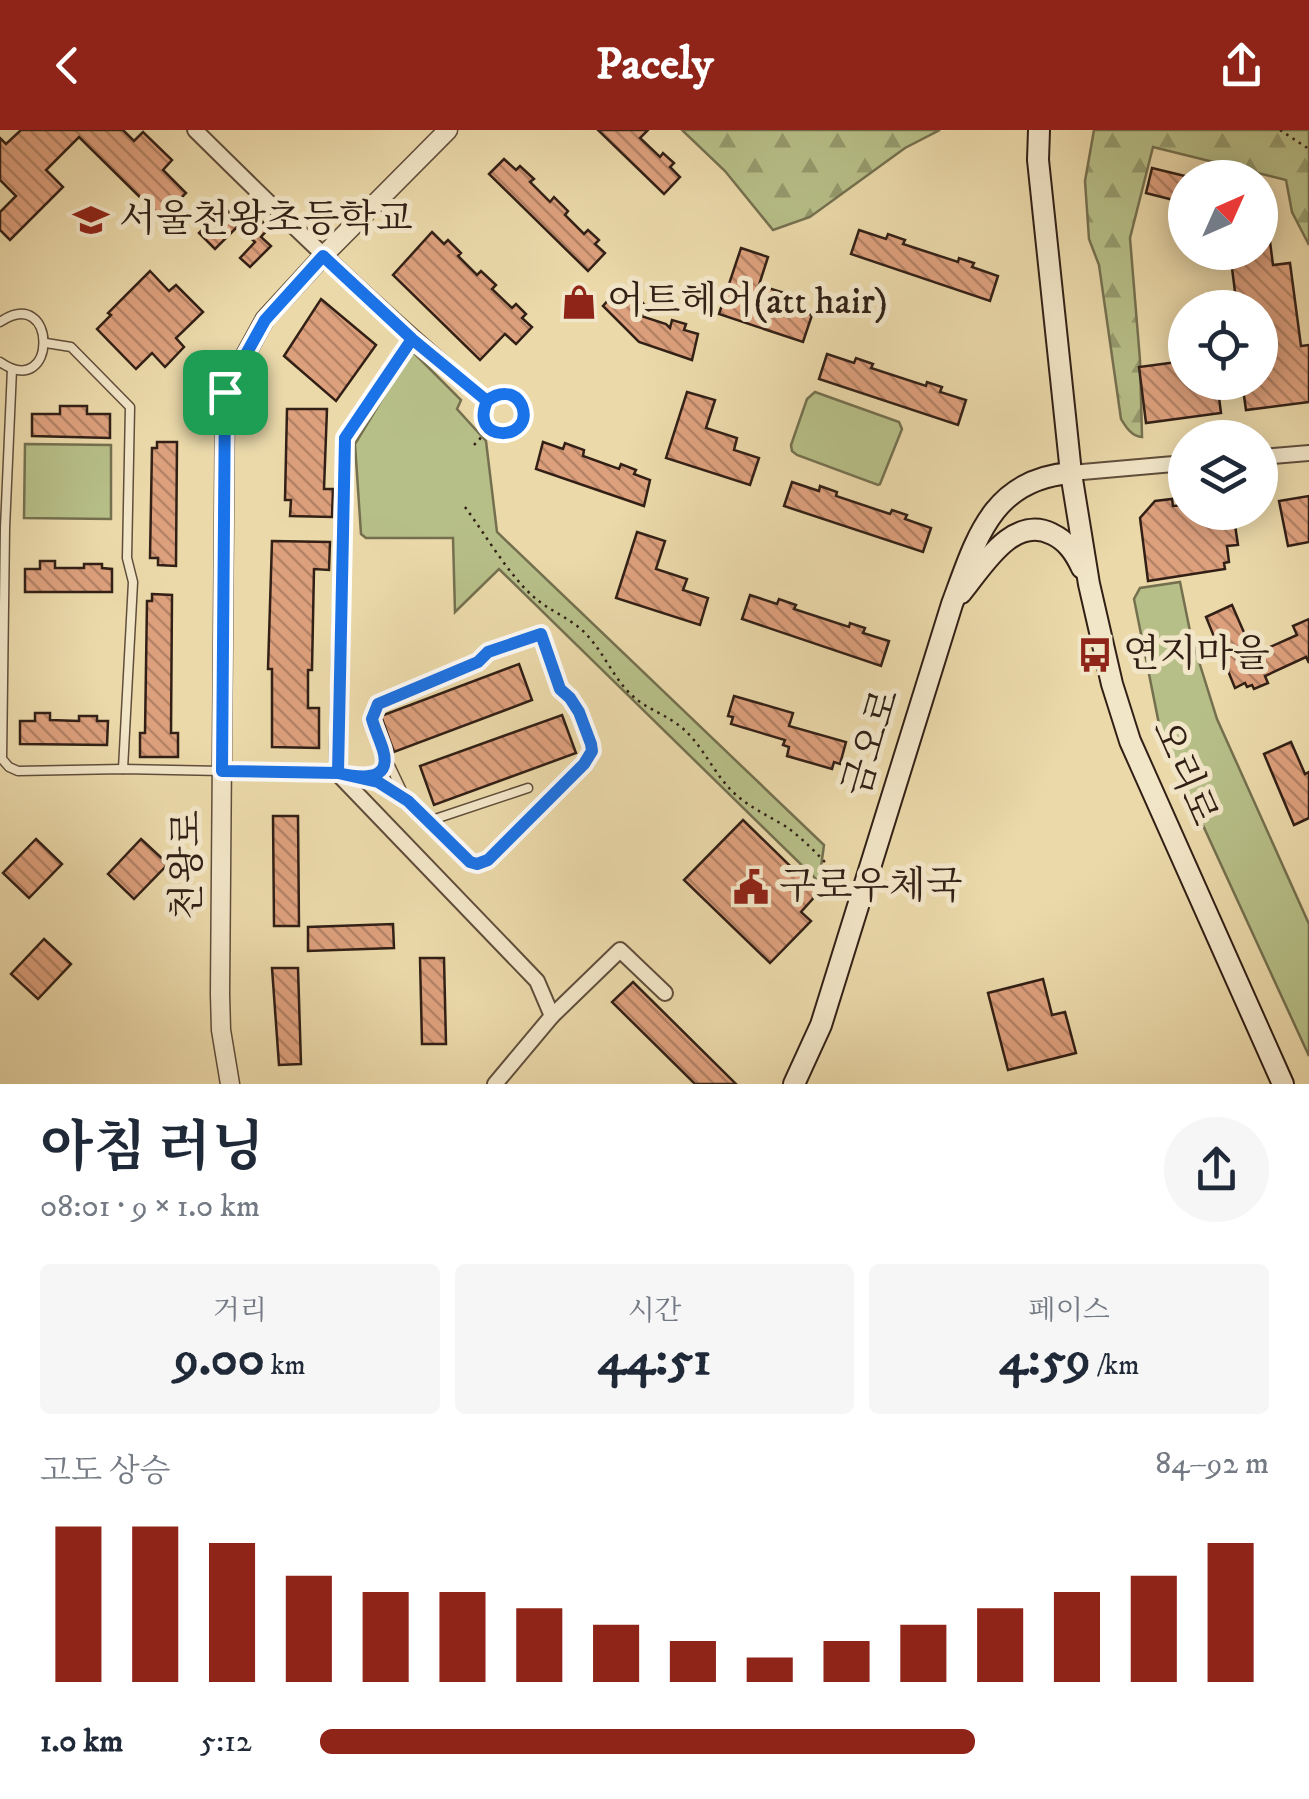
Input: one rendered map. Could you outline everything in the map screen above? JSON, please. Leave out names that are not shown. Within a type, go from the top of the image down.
[{"type":"main road","name":"오리로","points":[[1039,130],[1038,160],[1071,472],[1104,652],[1130,740],[1283,1084]]},
{"type":"main road","name":"금오로","points":[[794,1084],[821,1025],[952,604],[982,530],[990,514],[1018,488],[1051,474],[1071,472]]},
{"type":"main road","points":[[952,604],[1008,540],[1028,529],[1044,530],[1066,544],[1090,584]]},
{"type":"street","points":[[195,130],[412,339],[487,401]]},
{"type":"street","name":"천왕로","points":[[230,1084],[220,1030],[225,392],[265,320],[448,130]]},
{"type":"street","points":[[412,339],[345,438],[338,773],[537,981],[552,1016]]},
{"type":"street","points":[[1278,456],[1309,453]]},
{"type":"street","points":[[1071,472],[1168,464]]},
{"type":"street","points":[[222,771],[338,773]]},
{"type":"street","points":[[495,1084],[552,1016],[620,950],[665,993]]},
{"type":"lane","points":[[0,322],[15,315],[33,319],[46,343],[35,364],[28,368],[12,369],[0,362]]},
{"type":"lane","points":[[46,343],[71,347],[130,407],[127,558],[133,582],[123,769]]},
{"type":"lane","points":[[12,369],[2,759],[18,771],[222,771]]},
{"type":"lane","points":[[498,394],[518,399],[523,411],[521,424],[511,432],[498,433],[490,428],[483,414],[487,401],[498,394]]},
{"type":"lane","points":[[338,773],[378,782],[408,801],[464,858],[477,864],[494,856],[589,758],[591,744],[579,712],[560,689],[541,634],[488,652],[478,662],[378,704],[372,719],[408,801]]},
{"type":"lane","points":[[362,778],[380,770],[384,751]]},
{"type":"lane","points":[[429,821],[528,788]]},
{"type":"path","points":[[1280,130],[1309,150]]},
{"type":"path","points":[[474,445],[490,428]]},
{"type":"path","points":[[465,507],[536,600],[584,632],[633,696],[680,726],[735,793],[786,827],[860,898]]},
{"type":"green space","points":[[682,130],[940,130],[905,148],[810,217],[773,230],[725,171]]},
{"type":"green space","points":[[1094,130],[1309,130],[1309,245],[1292,212],[1286,180],[1278,178],[1278,160],[1205,160],[1153,147],[1130,238],[1142,437],[1132,433],[1121,419],[1099,265],[1089,239],[1085,181]]},
{"type":"green space","points":[[410,353],[461,400],[457,409],[486,441],[497,532],[824,845],[819,882],[499,569],[455,612],[453,538],[366,538],[361,534],[355,444]]},
{"type":"green space","points":[[815,392],[899,422],[902,429],[880,484],[792,451],[807,399]]},
{"type":"green space","points":[[25,444],[111,445],[111,519],[24,518]]},
{"type":"green space","points":[[1180,582],[1191,636],[1217,719],[1309,924],[1309,1056],[1161,734],[1134,599],[1140,588]]},
{"type":"building","points":[[21,130],[123,130],[134,141],[143,132],[172,160],[163,170],[186,193],[161,218],[79,137],[46,170],[63,187],[10,240],[0,230],[0,212],[16,196],[0,180],[0,138],[6,144]]},
{"type":"building","points":[[598,130],[648,130],[640,138],[660,157],[663,153],[674,163],[670,167],[680,177],[664,194]]},
{"type":"building","points":[[504,159],[516,170],[520,166],[534,179],[530,182],[550,202],[554,197],[584,234],[588,230],[599,240],[595,244],[605,253],[588,271],[489,174]]},
{"type":"building","points":[[1152,168],[1168,172],[1168,199],[1146,193]]},
{"type":"building","points":[[244,204],[269,228],[261,237],[271,246],[250,267],[240,258],[255,242],[238,226],[215,249],[199,233],[219,212],[224,217],[232,208],[236,212]]},
{"type":"building","points":[[859,230],[886,239],[888,234],[905,240],[903,244],[958,262],[959,258],[974,263],[972,267],[998,276],[990,301],[851,254]]},
{"type":"building","points":[[432,232],[444,244],[448,240],[477,275],[481,271],[496,285],[492,289],[512,308],[516,304],[526,314],[522,318],[532,327],[516,344],[505,334],[480,360],[393,275]]},
{"type":"building","points":[[741,248],[768,257],[759,285],[791,295],[787,307],[812,315],[803,342],[719,314]]},
{"type":"building","points":[[1290,263],[1301,346],[1309,345],[1309,402],[1246,410],[1245,400],[1278,400],[1278,290],[1235,290],[1232,270],[1278,270],[1278,264]]},
{"type":"building","points":[[150,271],[169,291],[176,285],[203,312],[176,338],[184,347],[165,367],[152,353],[136,369],[97,329]]},
{"type":"building","points":[[619,288],[630,299],[634,294],[648,308],[641,316],[670,328],[672,320],[686,324],[684,330],[698,334],[692,360],[639,342],[603,306]]},
{"type":"building","points":[[321,299],[376,345],[336,401],[284,356]]},
{"type":"building","points":[[827,354],[854,363],[856,358],[873,364],[871,368],[926,386],[927,382],[942,387],[940,392],[966,400],[958,425],[819,379]]},
{"type":"building","points":[[1168,363],[1168,400],[1219,400],[1221,413],[1146,423],[1139,367]]},
{"type":"building","points":[[687,392],[715,400],[706,428],[737,438],[734,450],[759,458],[750,485],[666,458]]},
{"type":"building","points":[[60,406],[87,406],[87,414],[110,414],[110,438],[32,436],[32,414],[60,414]]},
{"type":"building","points":[[287,409],[327,409],[324,489],[333,489],[332,517],[290,516],[291,500],[285,500]]},
{"type":"building","points":[[157,442],[177,442],[176,566],[158,565],[158,558],[150,558],[152,448],[157,448]]},
{"type":"building","points":[[543,442],[563,449],[565,443],[584,450],[583,456],[619,469],[621,464],[636,470],[634,474],[650,480],[644,506],[536,469]]},
{"type":"building","points":[[792,482],[819,491],[820,486],[837,492],[836,496],[890,514],[892,510],[907,515],[905,519],[931,528],[923,552],[784,506]]},
{"type":"building","points":[[1309,496],[1309,542],[1288,546],[1279,501]]},
{"type":"building","points":[[1168,499],[1168,530],[1236,530],[1238,545],[1227,546],[1229,562],[1224,563],[1225,569],[1148,581],[1140,518],[1155,501]]},
{"type":"building","points":[[637,532],[665,541],[656,569],[687,579],[683,590],[708,598],[700,625],[616,598]]},
{"type":"building","points":[[272,541],[330,542],[329,570],[314,569],[312,670],[308,670],[308,708],[319,708],[319,748],[272,747],[272,669],[268,669]]},
{"type":"building","points":[[40,561],[55,561],[55,568],[102,564],[102,568],[112,569],[112,592],[25,592],[25,569],[40,569]]},
{"type":"building","points":[[152,594],[172,595],[171,733],[178,733],[178,757],[140,757],[140,733],[145,733],[147,601],[152,601]]},
{"type":"building","points":[[750,595],[777,604],[779,599],[796,605],[794,609],[849,627],[850,623],[865,628],[863,633],[889,641],[881,666],[742,619]]},
{"type":"building","points":[[1232,605],[1246,637],[1254,634],[1261,651],[1297,635],[1293,626],[1309,619],[1309,663],[1306,657],[1265,676],[1268,683],[1254,689],[1245,683],[1235,688],[1206,617]]},
{"type":"building","points":[[519,664],[532,700],[394,752],[381,716]]},
{"type":"building","points":[[734,696],[793,713],[789,726],[846,742],[840,764],[834,762],[832,769],[787,756],[789,747],[783,745],[785,740],[731,724],[733,717],[728,716]]},
{"type":"building","points":[[35,713],[50,713],[50,720],[79,721],[79,716],[97,716],[97,721],[108,721],[107,745],[20,744],[20,721],[35,721]]},
{"type":"building","points":[[562,715],[576,753],[434,805],[420,766]]},
{"type":"building","points":[[1291,742],[1305,774],[1309,772],[1309,818],[1294,825],[1264,754]]},
{"type":"building","points":[[273,816],[298,816],[299,926],[274,926]]},
{"type":"building","name":"구로우체국","points":[[743,820],[818,893],[801,912],[811,921],[770,963],[684,880]]},
{"type":"building","points":[[36,839],[62,864],[29,898],[3,873]]},
{"type":"building","points":[[141,839],[168,864],[134,899],[108,874]]},
{"type":"building","points":[[393,924],[394,948],[308,951],[308,927]]},
{"type":"building","points":[[44,939],[71,964],[38,999],[11,974]]},
{"type":"building","points":[[420,958],[444,958],[446,1044],[422,1044]]},
{"type":"building","points":[[272,968],[298,968],[301,1064],[279,1065]]},
{"type":"building","points":[[1043,979],[1052,1015],[1065,1012],[1076,1053],[1008,1070],[988,993]]},
{"type":"building","points":[[633,982],[736,1084],[695,1084],[612,1002]]},
{"type":"place","name":"서울천왕초등학교","points":[[91,220]]},
{"type":"place","name":"어트헤어(att hair)","points":[[579,302]]},
{"type":"place","name":"연지마을","points":[[1095,655]]},
{"type":"place","name":"구로우체국","points":[[751,887]]},
{"type":"route","points":[[225,392],[222,771],[338,773],[378,782],[408,801],[464,858],[477,864],[488,860],[584,764],[592,751],[591,744],[579,712],[560,689],[541,634],[488,652],[478,662],[378,704],[372,719],[384,751],[384,764],[375,775],[362,778],[338,773],[345,438],[412,339],[487,401],[483,414],[492,431],[505,434],[521,424],[523,411],[518,399],[498,394],[487,401],[412,339],[323,256],[265,320],[225,392]]}]
